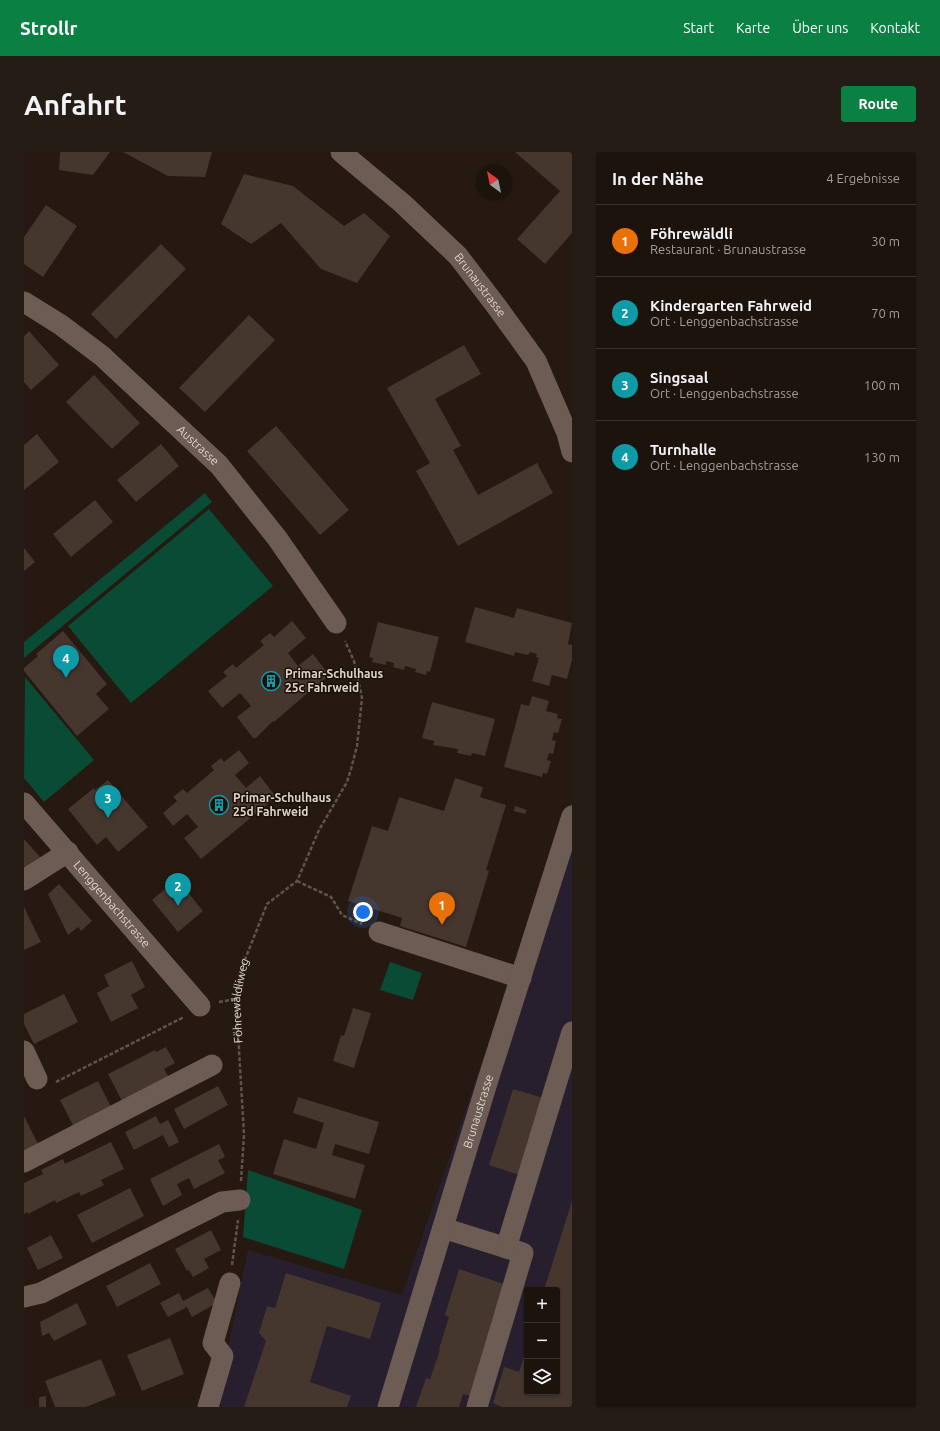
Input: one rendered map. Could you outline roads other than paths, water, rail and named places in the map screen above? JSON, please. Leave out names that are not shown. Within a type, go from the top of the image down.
[{"type":"street","name":"Brunaustrasse","points":[[342,152],[402,203],[458,256],[536,361],[567,433],[572,452]]},
{"type":"street","name":"Austrasse","points":[[24,302],[61,325],[102,356],[219,465],[277,538],[336,623]]},
{"type":"street","name":"Lenggenbachstrasse","points":[[24,803],[200,1006]]},
{"type":"street","name":"Brunaustrasse","points":[[388,1407],[571,822]]},
{"type":"street","points":[[24,880],[68,852]]},
{"type":"street","points":[[379,932],[521,978]]},
{"type":"street","points":[[506,1248],[572,1032]]},
{"type":"street","points":[[24,1051],[44,1082]]},
{"type":"street","points":[[24,1162],[212,1065]]},
{"type":"street","points":[[24,1297],[41,1293],[222,1202],[240,1200]]},
{"type":"street","points":[[443,1228],[523,1253],[478,1407]]},
{"type":"street","points":[[208,1407],[223,1356],[213,1343],[230,1283]]},
{"type":"place","name":"Turnhalle","points":[[66,678]]},
{"type":"place","name":"Primar-Schulhaus 25c Fahrweid","points":[[271,681]]},
{"type":"place","name":"Primar-Schulhaus 25d Fahrweid","points":[[219,805]]},
{"type":"place","name":"Singsaal","points":[[108,818]]},
{"type":"place","name":"Kindergarten Fahrweid","points":[[178,906]]},
{"type":"place","name":"Föhrewäldli","points":[[442,925]]}]
